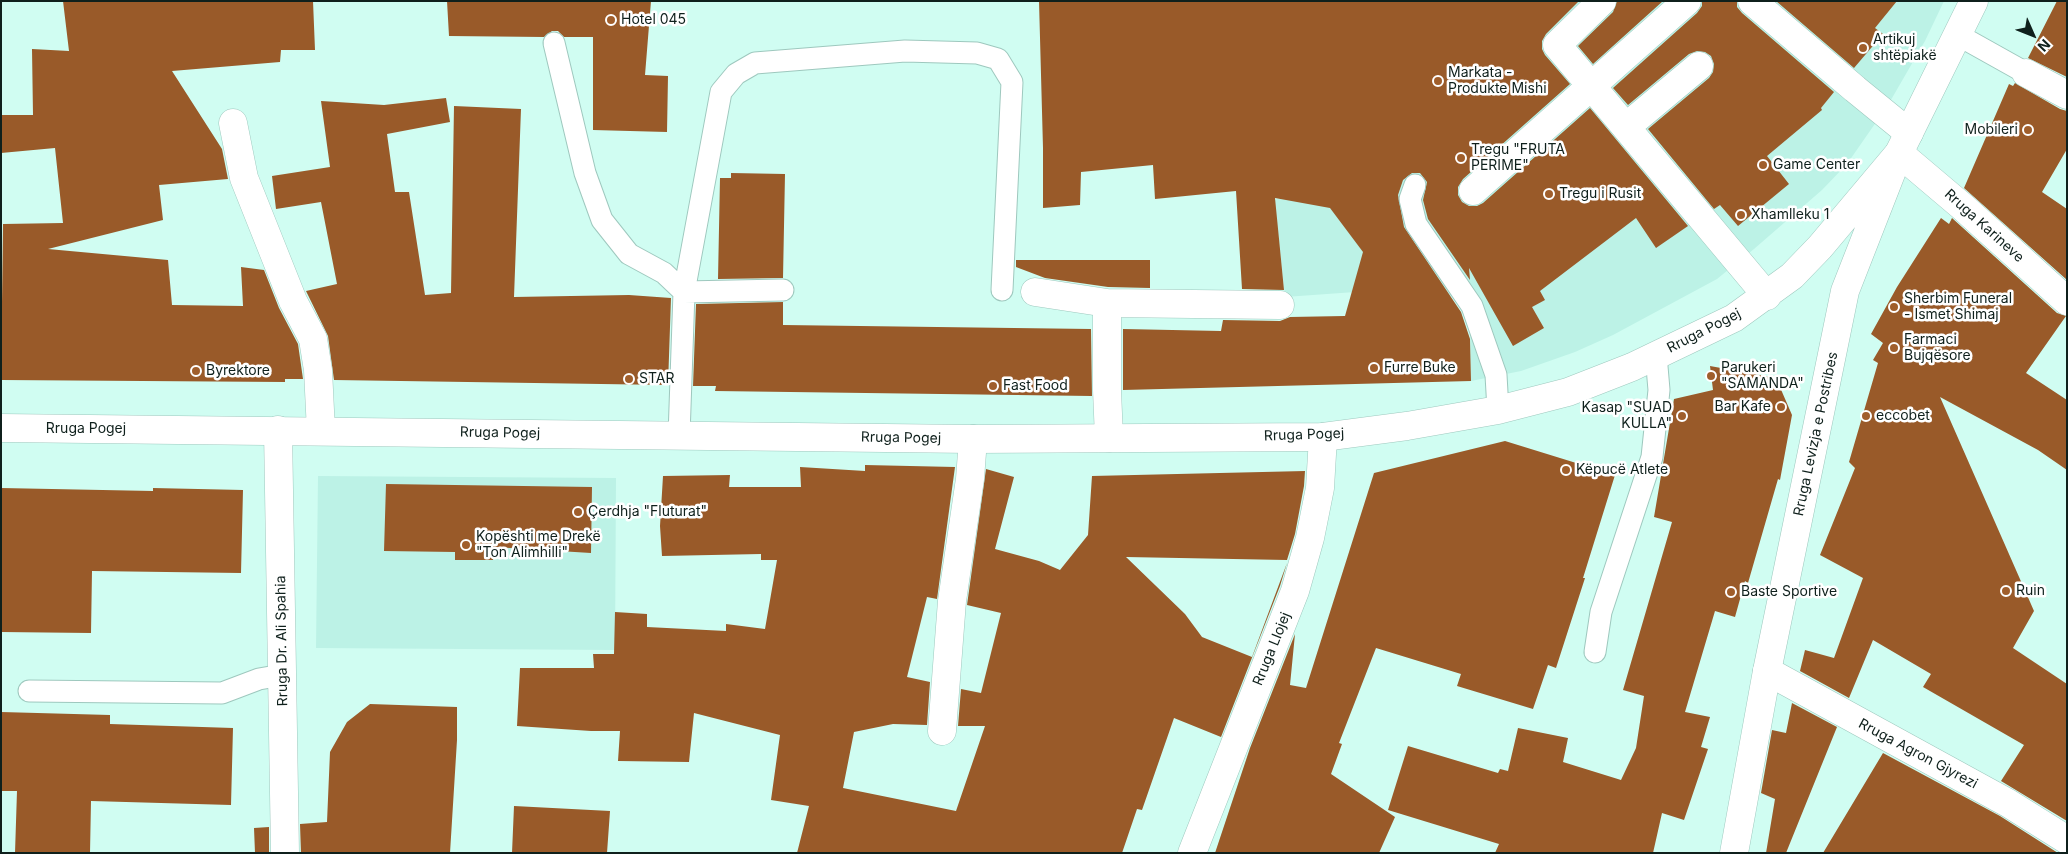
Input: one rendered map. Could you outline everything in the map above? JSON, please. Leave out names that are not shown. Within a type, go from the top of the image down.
[{"type":"street","points":[[1602,1],[1558,45],[1767,296]]},
{"type":"street","points":[[1473,191],[1687,1]]},
{"type":"street","points":[[1752,1],[1855,89],[1904,143]]},
{"type":"street","name":"Rruga Levizja e Postribes","points":[[1734,853],[1767,671],[1845,291],[1904,143],[1974,1]]},
{"type":"street","points":[[1626,127],[1699,66]]},
{"type":"street","points":[[2026,73],[2067,95]]},
{"type":"street","points":[[233,122],[244,178],[293,301],[313,339],[318,370],[321,431]]},
{"type":"street","name":"Rruga Pogej","points":[[1,428],[973,439],[1323,437],[1407,426],[1498,410],[1568,392],[1656,355],[1734,318],[1767,296],[1792,276],[1820,247],[1904,143]]},
{"type":"street","name":"Rruga Karineve","points":[[1904,143],[1964,208],[2067,300]]},
{"type":"street","points":[[1035,292],[1107,303],[1280,305]]},
{"type":"street","points":[[1107,303],[1109,438]]},
{"type":"street","name":"Rruga Dr. Ali Spahia","points":[[278,430],[285,853]]},
{"type":"street","name":"Rruga Llojej","points":[[1192,853],[1295,591],[1314,521],[1320,488],[1323,437]]},
{"type":"street","points":[[942,731],[952,601],[970,479],[973,439]]},
{"type":"street","name":"Rruga Agron Gjyrezi","points":[[1767,671],[2008,803],[2067,840]]},
{"type":"lane","points":[[1958,35],[2026,73]]},
{"type":"lane","points":[[554,43],[584,173],[602,220],[629,254],[664,274],[684,292],[783,290]]},
{"type":"lane","points":[[678,436],[684,292],[722,92],[736,74],[755,63],[905,51],[977,53],[998,59],[1012,82],[1002,290]]},
{"type":"lane","points":[[1415,185],[1410,199],[1416,224],[1472,306],[1496,374],[1498,410]]},
{"type":"lane","points":[[1595,652],[1601,612],[1652,457],[1659,390],[1656,355]]},
{"type":"lane","points":[[29,691],[222,693],[259,679],[282,676]]},
{"type":"shaded area","name":"Tregu i Rusit","points":[[1392,1],[1944,1],[1925,41],[1888,105],[1847,164],[1822,190],[1717,279],[1613,335],[1575,352],[1521,371],[1471,381],[1470,312],[1439,286],[1285,297],[1278,232],[1262,205],[1280,198]]},
{"type":"shaded area","name":"Kopështi me Drekë \"Ton Alimhilli\"","points":[[318,476],[616,478],[615,650],[316,648]]},
{"type":"building","points":[[63,1],[313,1],[315,50],[281,50],[280,62],[172,71],[222,149],[228,179],[159,185],[163,220],[48,249],[168,260],[172,305],[243,306],[241,267],[264,270],[279,308],[298,344],[303,379],[285,379],[285,382],[1,380],[3,224],[63,223],[55,148],[1,153],[1,115],[33,115],[32,49],[69,51]]},
{"type":"building","points":[[447,1],[651,1],[645,75],[668,76],[667,132],[593,130],[593,37],[564,37],[558,31],[552,31],[544,37],[449,36]]},
{"type":"building","points":[[1039,1],[1579,1],[1546,34],[1542,41],[1542,49],[1545,55],[1570,84],[1463,179],[1458,187],[1458,195],[1462,202],[1469,206],[1477,206],[1483,203],[1590,108],[1688,226],[1656,248],[1636,218],[1540,291],[1545,300],[1532,307],[1544,328],[1513,346],[1469,268],[1470,280],[1428,219],[1423,200],[1427,182],[1420,173],[1412,173],[1403,180],[1398,195],[1404,227],[1461,312],[1470,339],[1471,381],[1123,390],[1123,329],[1221,331],[1223,320],[1280,321],[1290,317],[1345,316],[1363,252],[1330,208],[1275,198],[1284,290],[1242,289],[1236,191],[1155,199],[1153,165],[1081,172],[1080,205],[1043,208]]},
{"type":"building","points":[[1617,1],[1663,1],[1593,64],[1578,46],[1613,12]]},
{"type":"building","points":[[1702,1],[1737,1],[1737,7],[1742,13],[1834,92],[1821,108],[1822,110],[1767,156],[1789,184],[1738,226],[1720,205],[1714,209],[1648,129],[1709,78],[1713,72],[1714,64],[1711,56],[1705,52],[1697,51],[1689,54],[1628,105],[1613,88],[1697,13],[1702,6]]},
{"type":"building","points":[[1776,1],[1897,1],[1875,28],[1883,34],[1854,68]]},
{"type":"building","points":[[2057,1],[2067,1],[2067,77],[2028,58]]},
{"type":"building","points":[[2015,83],[2060,109],[2067,111],[2067,149],[2042,192],[2067,209],[2067,280],[1964,188],[2009,84],[2013,86]]},
{"type":"building","points":[[446,98],[450,122],[387,134],[395,192],[409,192],[425,295],[451,293],[454,106],[521,109],[514,297],[629,295],[671,298],[668,385],[334,380],[328,336],[306,291],[337,284],[321,202],[276,209],[272,176],[330,167],[321,101],[384,105]]},
{"type":"building","points":[[731,173],[785,174],[783,278],[718,279],[720,178],[731,178]]},
{"type":"building","points":[[1941,218],[1949,224],[1952,218],[2057,313],[2066,316],[2026,373],[2067,400],[2067,470],[2038,450],[1940,397],[2034,611],[2013,648],[2067,684],[2067,821],[2001,781],[2024,745],[1923,687],[1931,674],[1873,640],[1849,698],[1800,671],[1805,650],[1834,658],[1863,578],[1820,555],[1855,468],[1849,462],[1878,363],[1873,360],[1883,343],[1871,334],[1897,287]]},
{"type":"building","points":[[1016,260],[1150,260],[1150,288],[1108,287],[1045,278],[1016,267]]},
{"type":"building","points":[[783,302],[783,325],[1091,329],[1092,396],[715,391],[716,386],[693,386],[696,304]]},
{"type":"building","points":[[1710,366],[1776,378],[1792,415],[1780,480],[1778,479],[1748,583],[1745,581],[1735,617],[1715,611],[1685,712],[1710,717],[1701,747],[1708,749],[1684,820],[1662,813],[1653,853],[1495,853],[1499,844],[1388,810],[1408,746],[1498,773],[1500,769],[1508,771],[1518,728],[1568,738],[1563,762],[1621,780],[1636,748],[1644,696],[1623,690],[1672,522],[1654,517],[1674,399],[1713,390]]},
{"type":"building","points":[[1505,441],[1615,475],[1556,668],[1548,665],[1533,709],[1457,686],[1461,674],[1376,648],[1339,743],[1342,744],[1331,774],[1395,817],[1379,853],[1215,853],[1250,748],[1295,634],[1290,685],[1306,688],[1374,473]]},
{"type":"building","points":[[865,465],[955,467],[937,599],[927,597],[907,677],[930,682],[927,725],[893,724],[854,732],[843,788],[956,811],[985,726],[958,726],[961,689],[981,693],[1001,613],[967,605],[986,469],[1014,477],[995,549],[1039,561],[1060,570],[1088,535],[1092,476],[1305,471],[1295,534],[1287,560],[1126,557],[1185,614],[1202,637],[1252,657],[1287,563],[1280,586],[1221,737],[1174,718],[1142,810],[1137,809],[1122,853],[797,853],[809,806],[771,800],[780,735],[694,713],[689,762],[618,761],[620,731],[517,726],[520,668],[594,668],[593,654],[614,654],[615,612],[647,614],[647,627],[726,631],[726,624],[765,629],[777,560],[761,560],[761,554],[662,556],[660,526],[663,476],[730,475],[729,487],[801,487],[800,467],[865,471]]},
{"type":"building","points":[[386,484],[592,487],[591,553],[494,547],[493,560],[455,560],[455,552],[384,551]]},
{"type":"building","points":[[1,488],[153,491],[153,488],[243,490],[241,573],[92,571],[91,633],[1,632]]},
{"type":"building","points":[[1792,703],[1837,727],[1786,853],[1766,853],[1775,799],[1761,793],[1772,730],[1786,733]]},
{"type":"building","points":[[370,704],[457,707],[457,740],[450,853],[301,853],[300,824],[327,822],[330,752],[347,722]]},
{"type":"building","points":[[1,712],[110,715],[110,724],[233,728],[231,805],[91,801],[90,853],[15,853],[17,791],[1,791]]},
{"type":"building","points":[[1883,753],[2000,816],[2058,853],[1823,853]]},
{"type":"building","points":[[514,806],[610,811],[607,853],[512,853]]},
{"type":"building","points":[[269,827],[269,853],[255,853],[254,828]]},
{"type":"place","name":"Hotel 045","points":[[611,20]]},
{"type":"place","name":"Artikuj shtëpiakë","points":[[1863,48]]},
{"type":"place","name":"Markata - Produkte Mishi","points":[[1438,81]]},
{"type":"place","name":"Mobileri","points":[[2028,130]]},
{"type":"place","name":"Tregu \"FRUTA PERIME\"","points":[[1461,158]]},
{"type":"place","name":"Game Center","points":[[1763,165]]},
{"type":"place","name":"Tregu i Rusit","points":[[1549,194]]},
{"type":"place","name":"Xhamlleku 1","points":[[1741,215]]},
{"type":"place","name":"Sherbim Funeral - Ismet Shimaj","points":[[1894,307]]},
{"type":"place","name":"Farmaci Bujqësore","points":[[1894,348]]},
{"type":"place","name":"Furre Buke","points":[[1374,368]]},
{"type":"place","name":"Byrektore","points":[[196,371]]},
{"type":"place","name":"Parukeri \"SAMANDA\"","points":[[1711,376]]},
{"type":"place","name":"STAR","points":[[629,379]]},
{"type":"place","name":"Fast Food","points":[[993,386]]},
{"type":"place","name":"Bar Kafe","points":[[1781,407]]},
{"type":"place","name":"Kasap \"SUAD KULLA\"","points":[[1682,416]]},
{"type":"place","name":"eccobet","points":[[1866,416]]},
{"type":"place","name":"Këpucë Atlete","points":[[1566,470]]},
{"type":"place","name":"Çerdhja \"Fluturat\"","points":[[578,512]]},
{"type":"place","name":"Kopështi me Drekë \"Ton Alimhilli\"","points":[[466,545]]},
{"type":"place","name":"Ruin","points":[[2006,591]]},
{"type":"place","name":"Baste Sportive","points":[[1731,592]]}]
